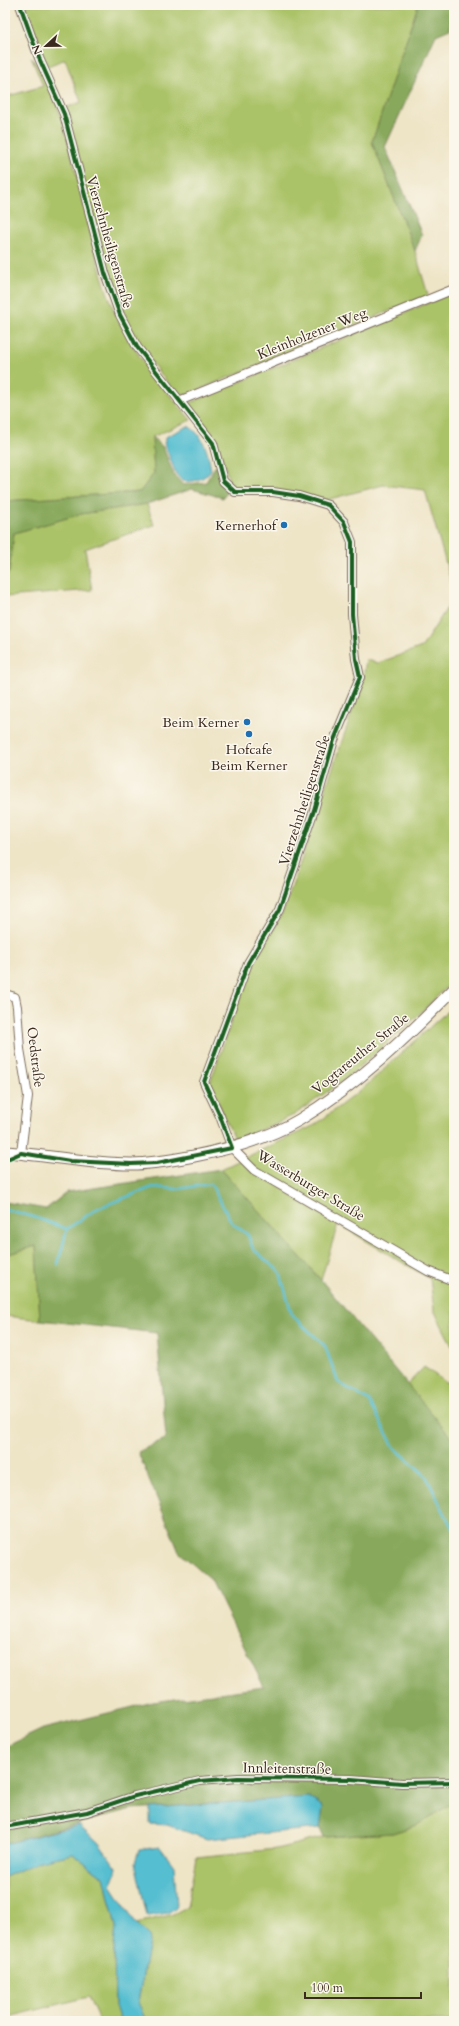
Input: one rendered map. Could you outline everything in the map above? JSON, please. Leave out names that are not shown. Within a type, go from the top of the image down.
[{"type":"main road","name":"Vogtareuther Straße","points":[[232,1148],[299,1120],[346,1088],[418,1025],[454,990]]},
{"type":"main road","points":[[5,1152],[22,1153],[70,1161],[131,1164],[157,1163],[232,1148]]},
{"type":"street","name":"Vierzehnheiligenstraße","points":[[20,5],[39,58],[55,90],[64,114],[105,273],[120,315],[137,347],[213,442],[223,481],[235,492],[273,492],[299,496],[328,504],[344,522],[352,542],[352,614],[356,659],[360,677],[334,740],[314,810],[280,909],[248,963],[204,1082],[220,1116],[232,1148]]},
{"type":"street","name":"Kleinholzener Weg","points":[[179,401],[454,289]]},
{"type":"street","name":"Oedstraße","points":[[5,994],[15,998],[18,1007],[20,1049],[28,1096],[22,1153]]},
{"type":"street","name":"Wasserburger Straße","points":[[232,1148],[254,1170],[428,1271],[454,1280]]},
{"type":"street","name":"Innleitenstraße","points":[[5,1828],[87,1812],[135,1796],[200,1782],[238,1778],[351,1779],[402,1783],[454,1782]]},
{"type":"green space","points":[[23,5],[418,5],[372,142],[415,251],[428,295],[186,395],[182,395],[175,391],[149,359],[137,339],[110,277],[97,233],[65,108],[81,102],[65,59],[48,66],[41,54]]},
{"type":"green space","points":[[418,5],[453,5],[450,29],[436,35],[385,147],[422,235],[415,251],[372,142]]},
{"type":"green space","points":[[31,57],[46,80],[61,117],[99,266],[117,317],[134,349],[191,420],[152,437],[154,473],[140,492],[5,501],[5,97],[43,86]]},
{"type":"green space","points":[[452,293],[454,299],[454,592],[425,490],[383,485],[326,500],[299,494],[237,490],[231,486],[222,456],[215,441],[192,409],[190,403]]},
{"type":"green space","points":[[152,437],[163,447],[174,475],[183,485],[206,482],[216,465],[229,490],[223,498],[192,489],[147,504],[81,514],[14,533],[9,572],[5,579],[5,501],[140,492],[154,473]]},
{"type":"green space","points":[[147,504],[154,525],[85,549],[92,590],[5,597],[5,579],[9,572],[14,533],[81,514]]},
{"type":"green space","points":[[454,597],[454,980],[413,1020],[344,1080],[294,1115],[235,1141],[210,1083],[251,965],[284,910],[363,680],[366,660],[378,663],[422,647]]},
{"type":"green space","points":[[454,1005],[454,1350],[434,1310],[430,1279],[338,1224],[321,1280],[221,1169],[315,1125],[367,1085]]},
{"type":"green space","points":[[221,1169],[321,1280],[454,1441],[454,1802],[417,1825],[393,1833],[324,1837],[320,1828],[323,1807],[309,1797],[131,1809],[5,1844],[5,1747],[43,1729],[153,1702],[264,1687],[211,1580],[179,1552],[138,1452],[166,1438],[157,1333],[40,1320],[36,1246],[5,1255],[5,1202],[46,1209],[67,1192]]},
{"type":"green space","points":[[36,1246],[40,1320],[5,1316],[5,1255]]},
{"type":"green space","points":[[424,1367],[447,1383],[454,1377],[454,1441],[406,1386]]},
{"type":"green space","points":[[454,1802],[454,2021],[146,2021],[138,2003],[150,1936],[136,1923],[171,1915],[187,1907],[196,1857],[276,1849],[324,1837],[393,1833],[417,1825]]},
{"type":"green space","points":[[73,1854],[104,1877],[116,1927],[114,1947],[115,2006],[120,2021],[99,2021],[88,1997],[5,2018],[5,1877],[40,1861]]},
{"type":"water","points":[[188,426],[202,439],[207,451],[211,470],[202,478],[194,481],[182,481],[176,474],[164,443],[167,436]]},
{"type":"water","points":[[309,1797],[323,1807],[320,1828],[207,1839],[167,1825],[150,1824],[150,1808]]},
{"type":"water","points":[[79,1825],[98,1842],[117,1868],[111,1885],[136,1923],[150,1936],[138,2002],[146,2021],[120,2021],[115,2006],[114,1947],[116,1927],[104,1877],[73,1854],[40,1861],[5,1877],[5,1844]]},
{"type":"water","points":[[160,1847],[174,1866],[177,1906],[168,1913],[147,1916],[135,1862],[139,1850]]},
{"type":"waterway","points":[[5,1209],[34,1217],[67,1229],[98,1208],[153,1187],[177,1189],[211,1184],[232,1223],[248,1235],[253,1249],[280,1272],[292,1315],[325,1346],[338,1382],[369,1401],[394,1447],[426,1476],[450,1524],[454,1529]]},
{"type":"waterway","points":[[58,1264],[67,1229]]},
{"type":"cycle path","points":[[5,1160],[21,1153],[70,1161],[131,1164],[157,1163],[232,1148],[220,1116],[204,1082],[248,963],[280,909],[314,810],[334,740],[360,677],[356,659],[352,614],[352,542],[344,522],[328,505],[299,496],[273,492],[235,492],[223,481],[213,443],[137,347],[120,315],[105,273],[64,114],[39,58],[20,5]]},
{"type":"cycle path","points":[[5,1827],[87,1812],[135,1796],[200,1781],[238,1778],[351,1779],[402,1783],[454,1782]]},
{"type":"place","name":"Kernerhof","points":[[284,525]]},
{"type":"place","name":"Beim Kerner","points":[[247,722]]},
{"type":"place","name":"Hofcafe Beim Kerner","points":[[249,734]]}]
